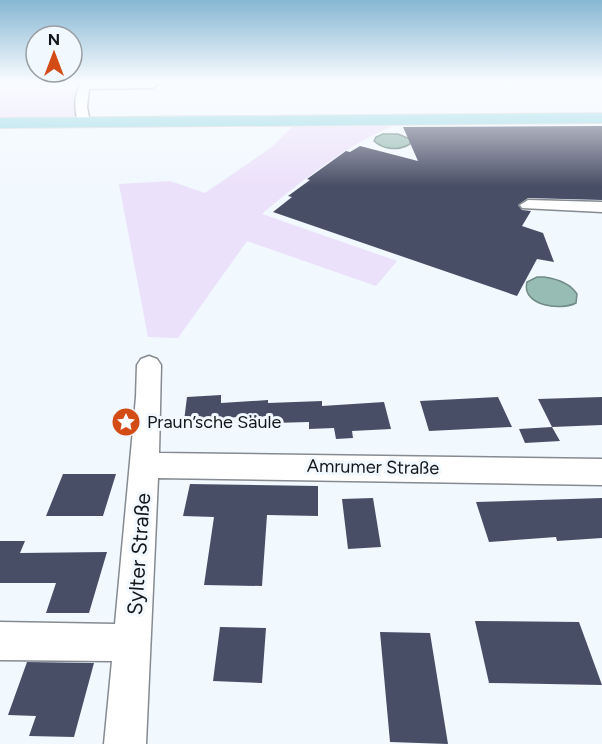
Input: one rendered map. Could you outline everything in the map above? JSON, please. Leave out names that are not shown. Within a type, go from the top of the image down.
[{"type":"main road","points":[[0,123],[602,118]]},
{"type":"street","points":[[82,117],[84,122]]},
{"type":"street","points":[[528,205],[602,207]]},
{"type":"street","name":"Sylter Straße","points":[[125,744],[150,397],[149,365]]},
{"type":"street","name":"Amrumer Straße","points":[[144,465],[602,471]]},
{"type":"street","points":[[0,641],[133,643]]},
{"type":"shaded area","points":[[0,117],[49,117],[0,118]]},
{"type":"shaded area","points":[[392,126],[356,145],[324,166],[262,214],[397,261],[376,286],[247,241],[178,338],[148,337],[119,184],[170,181],[205,193],[272,147],[292,127]]},
{"type":"shaded area","points":[[383,134],[398,134],[410,139],[410,144],[387,148],[374,141],[376,137]]},
{"type":"shaded area","points":[[537,277],[559,280],[571,287],[577,294],[576,303],[552,306],[530,297],[527,282]]},
{"type":"building","points":[[602,126],[602,200],[528,198],[518,205],[522,210],[531,211],[522,226],[543,233],[554,262],[537,259],[517,296],[273,212],[292,197],[288,196],[310,180],[307,179],[346,151],[350,152],[360,146],[418,161],[403,127]]},
{"type":"building","points":[[221,395],[221,403],[268,400],[268,403],[322,401],[322,406],[384,402],[391,429],[352,431],[353,438],[336,439],[334,428],[309,429],[309,422],[239,424],[239,417],[184,421],[187,397]]},
{"type":"building","points":[[498,397],[512,427],[429,431],[420,401]]},
{"type":"building","points":[[602,397],[602,425],[552,427],[538,399]]},
{"type":"building","points":[[552,427],[560,441],[525,443],[519,429]]},
{"type":"building","points":[[63,474],[116,474],[103,516],[46,516]]},
{"type":"building","points":[[190,484],[318,486],[318,516],[267,515],[262,586],[204,585],[214,517],[183,516]]},
{"type":"building","points":[[373,498],[381,547],[348,549],[342,499]]},
{"type":"building","points":[[602,498],[602,538],[557,541],[556,537],[489,542],[476,502]]},
{"type":"building","points":[[0,541],[25,541],[20,553],[107,552],[89,613],[46,613],[56,583],[0,583]]},
{"type":"building","points":[[475,621],[579,622],[602,685],[489,683]]},
{"type":"building","points":[[220,627],[266,628],[262,683],[213,681]]},
{"type":"building","points":[[380,632],[430,633],[448,744],[390,742]]},
{"type":"building","points":[[27,662],[94,663],[74,737],[29,736],[36,716],[8,715]]},
{"type":"place","name":"Praun’sche Säule","points":[[126,422]]}]
